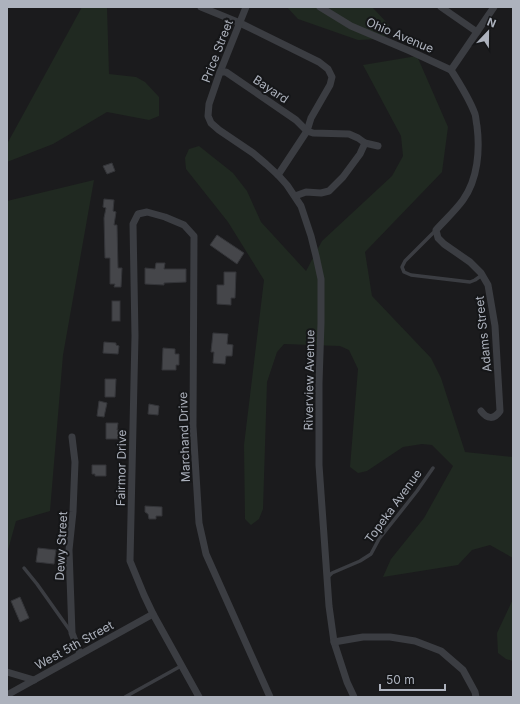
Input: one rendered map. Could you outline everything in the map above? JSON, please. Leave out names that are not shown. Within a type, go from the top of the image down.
[{"type":"street","points":[[201,7],[240,23],[319,62],[328,69],[332,77],[330,85],[311,118],[307,131],[278,175]]},
{"type":"street","name":"Price Street","points":[[209,104],[246,7]]},
{"type":"street","name":"Ohio Avenue","points":[[320,7],[351,26],[410,50],[451,70]]},
{"type":"street","points":[[442,7],[477,32]]},
{"type":"street","points":[[436,230],[463,199],[470,186],[478,156],[476,115],[466,94],[451,70],[494,7]]},
{"type":"street","name":"Bayard","points":[[220,72],[226,72],[265,98],[296,120],[307,131]]},
{"type":"street","name":"Riverview Avenue","points":[[209,104],[208,116],[211,123],[253,153],[278,175],[295,196],[301,206],[311,236],[321,279],[322,323],[319,382],[319,465],[329,606],[334,642],[347,682],[354,697]]},
{"type":"street","points":[[307,131],[349,134],[365,143],[378,146]]},
{"type":"street","points":[[295,196],[306,192],[321,193],[329,191],[343,177],[360,154],[365,143]]},
{"type":"street","name":"Marchand Drive","points":[[133,224],[138,214],[147,212],[165,217],[184,226],[194,236],[193,426],[199,523],[206,554],[270,697]]},
{"type":"street","name":"Fairmor Drive","points":[[133,224],[135,336],[130,561],[153,614],[199,697]]},
{"type":"street","name":"Adams Street","points":[[436,230],[438,238],[476,267],[488,285],[495,326],[500,411],[493,418],[488,417],[481,411]]},
{"type":"street","name":"Dewy Street","points":[[72,437],[75,462],[73,512],[69,550],[72,633],[80,654]]},
{"type":"street","name":"West 5th Street","points":[[7,695],[153,614]]},
{"type":"street","points":[[334,642],[363,637],[390,637],[415,641],[441,651],[463,670],[475,692],[476,697]]},
{"type":"street","points":[[7,672],[34,680]]},
{"type":"lane","points":[[436,230],[405,261],[402,267],[404,272],[411,275],[470,282],[482,275]]},
{"type":"lane","name":"Topeka Avenue","points":[[327,578],[332,573],[360,561],[371,554],[379,539],[433,468]]},
{"type":"lane","points":[[24,568],[72,633]]},
{"type":"lane","points":[[125,697],[181,666]]},
{"type":"shaded area","points":[[82,7],[107,7],[109,74],[136,77],[145,82],[159,97],[159,116],[149,120],[107,112],[53,144],[7,162],[7,144]]},
{"type":"shaded area","points":[[287,7],[372,7],[389,25],[389,35],[379,39],[358,40],[298,19]]},
{"type":"shaded area","points":[[417,56],[448,127],[442,172],[365,252],[372,296],[431,358],[441,378],[465,452],[513,457],[513,558],[490,545],[472,550],[458,565],[383,577],[391,559],[424,518],[453,466],[432,445],[422,444],[403,447],[367,471],[358,473],[350,467],[358,369],[349,350],[340,346],[284,344],[277,352],[267,382],[263,509],[259,519],[251,525],[245,519],[244,445],[264,280],[228,222],[186,169],[185,158],[189,149],[199,146],[233,173],[247,191],[261,222],[306,271],[322,241],[392,176],[403,156],[401,136],[363,65]]},
{"type":"shaded area","points":[[94,180],[63,355],[50,511],[16,521],[7,552],[7,201]]},
{"type":"shaded area","points":[[513,599],[513,661],[506,659],[498,653],[497,633]]},
{"type":"building","points":[[112,163],[115,171],[107,174],[103,166]]},
{"type":"building","points":[[104,199],[114,200],[113,211],[116,212],[114,225],[117,225],[118,268],[122,268],[121,287],[114,287],[115,284],[110,284],[110,258],[105,258],[104,218],[106,208],[103,207]]},
{"type":"building","points":[[217,235],[244,253],[237,264],[210,245]]},
{"type":"building","points":[[156,263],[165,263],[164,269],[186,269],[186,282],[164,283],[164,285],[145,284],[145,268],[155,269]]},
{"type":"building","points":[[224,272],[236,272],[235,298],[231,298],[231,305],[217,304],[217,285],[224,285]]},
{"type":"building","points":[[112,301],[120,301],[120,321],[112,321]]},
{"type":"building","points":[[213,333],[228,334],[227,344],[233,345],[232,356],[226,356],[225,364],[213,363],[214,352],[211,352]]},
{"type":"building","points":[[104,342],[116,343],[116,345],[119,346],[118,354],[103,353]]},
{"type":"building","points":[[163,348],[175,349],[175,354],[179,354],[179,365],[176,365],[176,370],[162,370]]},
{"type":"building","points":[[105,379],[116,379],[115,397],[105,397]]},
{"type":"building","points":[[99,401],[107,403],[104,417],[97,416]]},
{"type":"building","points":[[149,404],[159,406],[158,415],[148,414]]},
{"type":"building","points":[[106,423],[118,423],[117,430],[121,430],[121,439],[106,439]]},
{"type":"building","points":[[92,465],[106,465],[106,476],[95,476],[95,474],[92,474]]},
{"type":"building","points":[[145,506],[162,507],[162,516],[156,516],[156,519],[149,519],[148,514],[145,512]]},
{"type":"building","points":[[38,548],[56,550],[54,564],[36,562]]},
{"type":"building","points":[[20,597],[29,618],[20,622],[11,601]]}]
